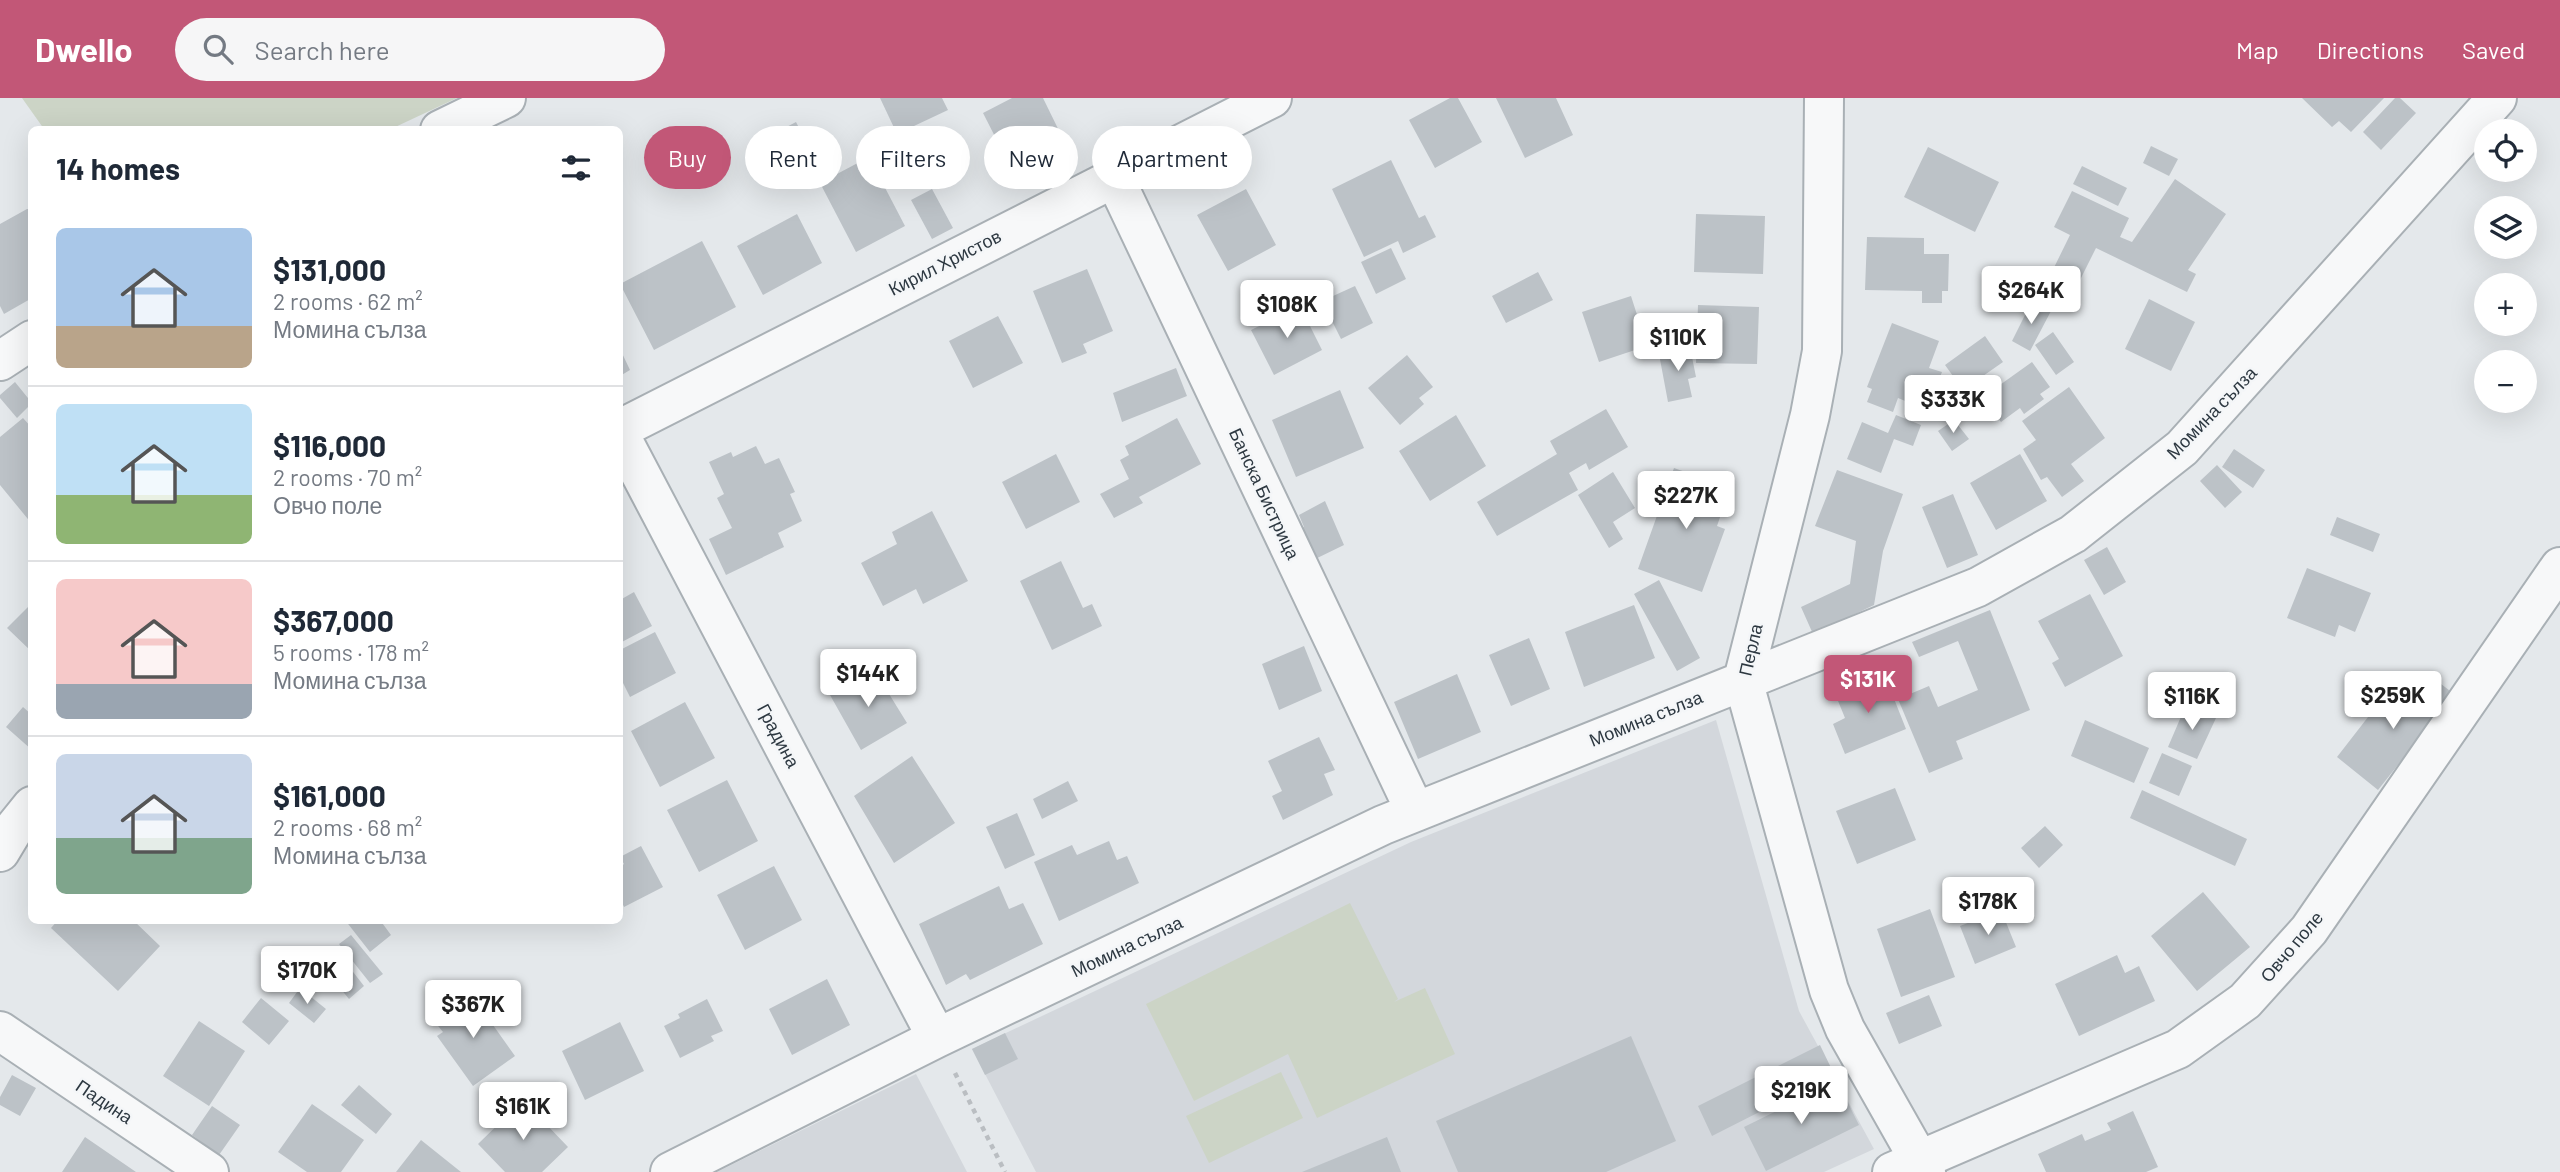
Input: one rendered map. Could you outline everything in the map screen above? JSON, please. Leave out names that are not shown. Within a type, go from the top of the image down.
[{"type":"street","points":[[448,126],[506,98]]},
{"type":"street","name":"Кирил Христов","points":[[1216,126],[1272,98]]},
{"type":"street","name":"Перла","points":[[1824,98],[1822,351],[1810,415],[1742,680],[1829,990],[1912,1168]]},
{"type":"street","name":"Момина сълза","points":[[670,1172],[937,1038],[1415,811],[1978,587],[2073,534],[2182,448],[2497,98]]},
{"type":"street","name":"Кирил Христов","points":[[623,427],[1092,188]]},
{"type":"street","name":"Банска Бистрица","points":[[1120,189],[1415,811]]},
{"type":"street","points":[[0,361],[28,343]]},
{"type":"street","name":"Градина","points":[[623,441],[937,1038]]},
{"type":"street","name":"Овчо поле","points":[[1912,1168],[2178,1049],[2245,1001],[2309,930],[2560,567]]},
{"type":"street","points":[[0,852],[28,811]]},
{"type":"street","name":"Падина","points":[[0,1031],[209,1172]]},
{"type":"path","points":[[937,1038],[1004,1172]]},
{"type":"shaded area","points":[[22,98],[457,98],[397,126],[42,126]]},
{"type":"shaded area","points":[[1716,720],[1799,1011],[1874,1149],[1824,1172],[1036,1172],[972,1049],[1411,842]]},
{"type":"shaded area","points":[[1350,903],[1398,999],[1394,1002],[1425,988],[1455,1054],[1317,1118],[1288,1054],[1194,1101],[1146,1004]]},
{"type":"shaded area","points":[[1281,1072],[1303,1118],[1209,1163],[1186,1116]]},
{"type":"shaded area","points":[[916,1074],[967,1172],[717,1172]]},
{"type":"building","points":[[880,98],[942,98],[948,110],[914,126],[893,126]]},
{"type":"building","points":[[1012,98],[1043,98],[1057,126],[990,126],[983,113]]},
{"type":"building","points":[[1450,98],[1458,98],[1482,142],[1435,168],[1409,120]]},
{"type":"building","points":[[1496,98],[1556,98],[1573,135],[1525,158]]},
{"type":"building","points":[[2302,98],[2384,98],[2351,132],[2339,121],[2332,127]]},
{"type":"building","points":[[2395,98],[2400,98],[2416,113],[2381,150],[2363,132]]},
{"type":"building","points":[[2151,146],[2178,159],[2169,176],[2143,163]]},
{"type":"building","points":[[1928,147],[1999,182],[1975,232],[1904,197]]},
{"type":"building","points":[[1391,160],[1419,218],[1425,215],[1436,237],[1403,253],[1398,241],[1364,257],[1332,189]]},
{"type":"building","points":[[856,164],[856,189],[886,189],[905,226],[856,252],[823,189],[842,189],[842,171]]},
{"type":"building","points":[[2082,166],[2127,188],[2118,206],[2073,184]]},
{"type":"building","points":[[2175,179],[2226,214],[2188,270],[2196,274],[2187,292],[2096,248],[2068,304],[2042,292],[2070,235],[2054,227],[2072,191],[2129,218],[2120,237],[2132,242]]},
{"type":"building","points":[[932,189],[953,228],[932,239],[911,200]]},
{"type":"building","points":[[1246,189],[1276,245],[1228,271],[1197,215]]},
{"type":"building","points":[[28,209],[28,300],[4,314],[0,306],[0,224]]},
{"type":"building","points":[[797,214],[822,263],[763,295],[737,246]]},
{"type":"building","points":[[1696,214],[1765,216],[1763,274],[1694,272]]},
{"type":"building","points":[[1867,237],[1924,238],[1924,254],[1949,254],[1948,291],[1942,291],[1942,303],[1922,303],[1922,291],[1865,290]]},
{"type":"building","points":[[702,241],[736,307],[654,350],[623,290],[623,282]]},
{"type":"building","points":[[1391,248],[1406,279],[1376,294],[1361,262]]},
{"type":"building","points":[[1087,269],[1113,331],[1083,344],[1087,353],[1062,363],[1033,291]]},
{"type":"building","points":[[1538,272],[1553,300],[1506,323],[1492,296]]},
{"type":"building","points":[[1355,286],[1373,323],[1341,339],[1322,301]]},
{"type":"building","points":[[1631,296],[1647,346],[1599,362],[1582,312]]},
{"type":"building","points":[[2149,299],[2195,322],[2171,371],[2125,349]]},
{"type":"building","points":[[2032,301],[2051,311],[2030,351],[2012,341]]},
{"type":"building","points":[[1698,305],[1759,307],[1757,364],[1696,363]]},
{"type":"building","points":[[1300,306],[1322,350],[1274,375],[1251,330]]},
{"type":"building","points":[[998,316],[1023,363],[973,388],[949,341]]},
{"type":"building","points":[[1892,323],[1939,341],[1929,368],[1942,372],[1927,410],[1898,398],[1893,412],[1867,402],[1872,389],[1867,387]]},
{"type":"building","points":[[2053,332],[2074,362],[2056,375],[2035,345]]},
{"type":"building","points":[[1985,336],[2003,362],[1963,390],[1945,365]]},
{"type":"building","points":[[1690,347],[1696,377],[1688,379],[1692,397],[1668,402],[1659,354]]},
{"type":"building","points":[[623,355],[630,370],[623,374]]},
{"type":"building","points":[[1407,355],[1433,387],[1419,398],[1424,404],[1400,425],[1368,388]]},
{"type":"building","points":[[2032,362],[2050,387],[2040,394],[2044,399],[2024,414],[2020,408],[2001,422],[1983,397]]},
{"type":"building","points":[[1176,368],[1187,396],[1122,422],[1113,393]]},
{"type":"building","points":[[15,382],[28,398],[28,407],[17,418],[0,395]]},
{"type":"building","points":[[2069,387],[2105,438],[2071,464],[2084,481],[2062,497],[2047,477],[2041,480],[2023,449],[2036,440],[2022,421]]},
{"type":"building","points":[[1340,390],[1364,448],[1296,477],[1272,420]]},
{"type":"building","points":[[1606,409],[1628,447],[1589,470],[1586,463],[1569,473],[1578,490],[1497,536],[1477,502],[1557,454],[1550,441]]},
{"type":"building","points":[[1456,415],[1486,466],[1430,501],[1399,451]]},
{"type":"building","points":[[1896,415],[1921,425],[1913,446],[1894,439],[1881,473],[1847,459],[1862,422],[1888,433]]},
{"type":"building","points":[[23,418],[28,424],[28,519],[0,485],[0,437]]},
{"type":"building","points":[[1177,418],[1201,464],[1139,497],[1143,503],[1114,518],[1100,494],[1129,479],[1120,460],[1129,455],[1125,446]]},
{"type":"building","points":[[1954,420],[1969,439],[1952,451],[1938,431]]},
{"type":"building","points":[[756,446],[765,464],[779,458],[795,492],[790,494],[802,521],[778,533],[784,547],[726,575],[709,539],[732,528],[717,498],[724,494],[709,462],[731,452],[733,457]]},
{"type":"building","points":[[2234,449],[2265,470],[2253,488],[2222,467]]},
{"type":"building","points":[[1056,454],[1080,502],[1026,529],[1002,482]]},
{"type":"building","points":[[2020,454],[2047,501],[1996,530],[1970,483]]},
{"type":"building","points":[[2217,465],[2242,492],[2225,508],[2200,481]]},
{"type":"building","points":[[1674,468],[1730,488],[1717,526],[1725,529],[1702,592],[1638,569]]},
{"type":"building","points":[[1837,470],[1903,494],[1883,551],[1874,605],[1813,634],[1801,607],[1850,584],[1856,541],[1815,526]]},
{"type":"building","points":[[1613,472],[1635,508],[1613,522],[1623,539],[1609,548],[1578,495]]},
{"type":"building","points":[[1953,494],[1978,555],[1947,568],[1922,507]]},
{"type":"building","points":[[1325,501],[1344,545],[1307,563],[1293,532],[1304,527],[1299,515]]},
{"type":"building","points":[[932,511],[968,581],[923,604],[916,589],[883,606],[861,563],[897,544],[892,532]]},
{"type":"building","points":[[2337,517],[2380,534],[2373,552],[2330,535]]},
{"type":"building","points":[[2107,547],[2126,582],[2104,595],[2084,560]]},
{"type":"building","points":[[1061,561],[1083,608],[1092,604],[1102,626],[1052,650],[1020,581]]},
{"type":"building","points":[[2307,568],[2371,593],[2355,632],[2339,625],[2335,637],[2287,618]]},
{"type":"building","points":[[1659,580],[1700,658],[1677,671],[1634,594]]},
{"type":"building","points":[[634,592],[652,626],[623,641],[623,598]]},
{"type":"building","points":[[2090,594],[2123,656],[2065,687],[2052,663],[2059,659],[2038,621]]},
{"type":"building","points":[[1634,605],[1655,658],[1584,687],[1565,632]]},
{"type":"building","points":[[28,607],[28,648],[7,628]]},
{"type":"building","points":[[1990,610],[2030,710],[1956,741],[1963,759],[1929,773],[1898,699],[1929,686],[1938,707],[1978,690],[1958,641],[1919,657],[1912,642]]},
{"type":"building","points":[[655,632],[676,673],[630,697],[623,683],[623,648]]},
{"type":"building","points":[[1529,638],[1550,689],[1511,706],[1489,655]]},
{"type":"building","points":[[1304,646],[1322,691],[1279,710],[1262,664]]},
{"type":"building","points":[[873,668],[907,723],[861,750],[830,695]]},
{"type":"building","points":[[1457,674],[1481,732],[1418,759],[1394,702]]},
{"type":"building","points":[[1885,676],[1906,729],[1845,754],[1833,724],[1845,718],[1836,696]]},
{"type":"building","points":[[2432,677],[2454,694],[2378,790],[2337,757],[2396,681],[2417,697]]},
{"type":"building","points":[[685,702],[715,758],[660,787],[631,731]]},
{"type":"building","points":[[2186,705],[2216,718],[2197,759],[2168,747]]},
{"type":"building","points":[[23,707],[28,711],[28,746],[6,727]]},
{"type":"building","points":[[2085,720],[2149,748],[2134,783],[2071,756]]},
{"type":"building","points":[[1319,737],[1335,770],[1324,774],[1333,795],[1283,820],[1272,796],[1282,791],[1268,761]]},
{"type":"building","points":[[2162,753],[2192,766],[2179,796],[2149,783]]},
{"type":"building","points":[[912,756],[955,823],[894,863],[854,796]]},
{"type":"building","points":[[727,780],[758,841],[699,872],[667,810]]},
{"type":"building","points":[[1068,781],[1078,801],[1042,819],[1033,799]]},
{"type":"building","points":[[1895,788],[1916,840],[1857,864],[1836,811]]},
{"type":"building","points":[[2142,790],[2247,839],[2235,866],[2130,818]]},
{"type":"building","points":[[1017,813],[1035,855],[1005,869],[986,827]]},
{"type":"building","points":[[2045,826],[2063,845],[2039,868],[2021,848]]},
{"type":"building","points":[[1109,841],[1117,860],[1127,856],[1139,883],[1059,921],[1034,862],[1072,845],[1077,855]]},
{"type":"building","points":[[641,846],[663,887],[624,907],[623,905],[623,855]]},
{"type":"building","points":[[774,866],[802,920],[745,950],[717,895]]},
{"type":"building","points":[[999,886],[1009,909],[1023,903],[1043,944],[970,980],[966,974],[946,985],[919,924]]},
{"type":"building","points":[[2203,892],[2250,947],[2197,991],[2151,936]]},
{"type":"building","points":[[1930,909],[1955,977],[1901,997],[1877,929]]},
{"type":"building","points":[[2001,910],[2016,947],[1975,964],[1960,926]]},
{"type":"building","points":[[54,924],[137,924],[160,946],[118,991],[51,928]]},
{"type":"building","points":[[348,924],[383,924],[391,935],[370,952]]},
{"type":"building","points":[[351,935],[383,974],[370,983],[339,944]]},
{"type":"building","points":[[2117,955],[2125,973],[2139,966],[2155,1001],[2079,1036],[2055,984]]},
{"type":"building","points":[[343,959],[364,986],[349,999],[327,972]]},
{"type":"building","points":[[827,979],[850,1025],[792,1055],[769,1009]]},
{"type":"building","points":[[300,988],[326,1009],[314,1023],[289,1003]]},
{"type":"building","points":[[471,994],[515,1056],[473,1086],[437,1036],[443,1032],[434,1021]]},
{"type":"building","points":[[1929,995],[1942,1026],[1899,1044],[1886,1013]]},
{"type":"building","points":[[261,998],[289,1021],[269,1045],[242,1022]]},
{"type":"building","points":[[707,999],[723,1031],[711,1036],[714,1041],[680,1058],[664,1026],[680,1018],[678,1014]]},
{"type":"building","points":[[199,1021],[245,1051],[209,1106],[163,1076]]},
{"type":"building","points":[[620,1022],[644,1071],[585,1100],[562,1051]]},
{"type":"building","points":[[1005,1033],[1018,1059],[985,1075],[972,1049]]},
{"type":"building","points":[[1631,1036],[1676,1141],[1606,1172],[1458,1172],[1436,1121]]},
{"type":"building","points":[[1820,1045],[1834,1074],[1712,1136],[1698,1106]]},
{"type":"building","points":[[12,1075],[36,1088],[20,1116],[0,1105],[0,1097]]},
{"type":"building","points":[[1837,1081],[1859,1125],[1766,1171],[1744,1127]]},
{"type":"building","points":[[359,1085],[392,1114],[376,1134],[341,1105]]},
{"type":"building","points":[[523,1100],[568,1147],[542,1172],[505,1172],[478,1144]]},
{"type":"building","points":[[312,1104],[364,1140],[341,1172],[307,1172],[278,1152]]},
{"type":"building","points":[[212,1106],[240,1125],[219,1155],[192,1135]]},
{"type":"building","points":[[2133,1111],[2158,1167],[2146,1172],[2046,1172],[2038,1154],[2082,1134],[2085,1141],[2111,1130],[2107,1123]]},
{"type":"building","points":[[85,1137],[136,1172],[62,1172]]},
{"type":"building","points":[[1387,1137],[1401,1172],[1302,1172]]},
{"type":"building","points":[[421,1140],[461,1172],[396,1172]]}]
